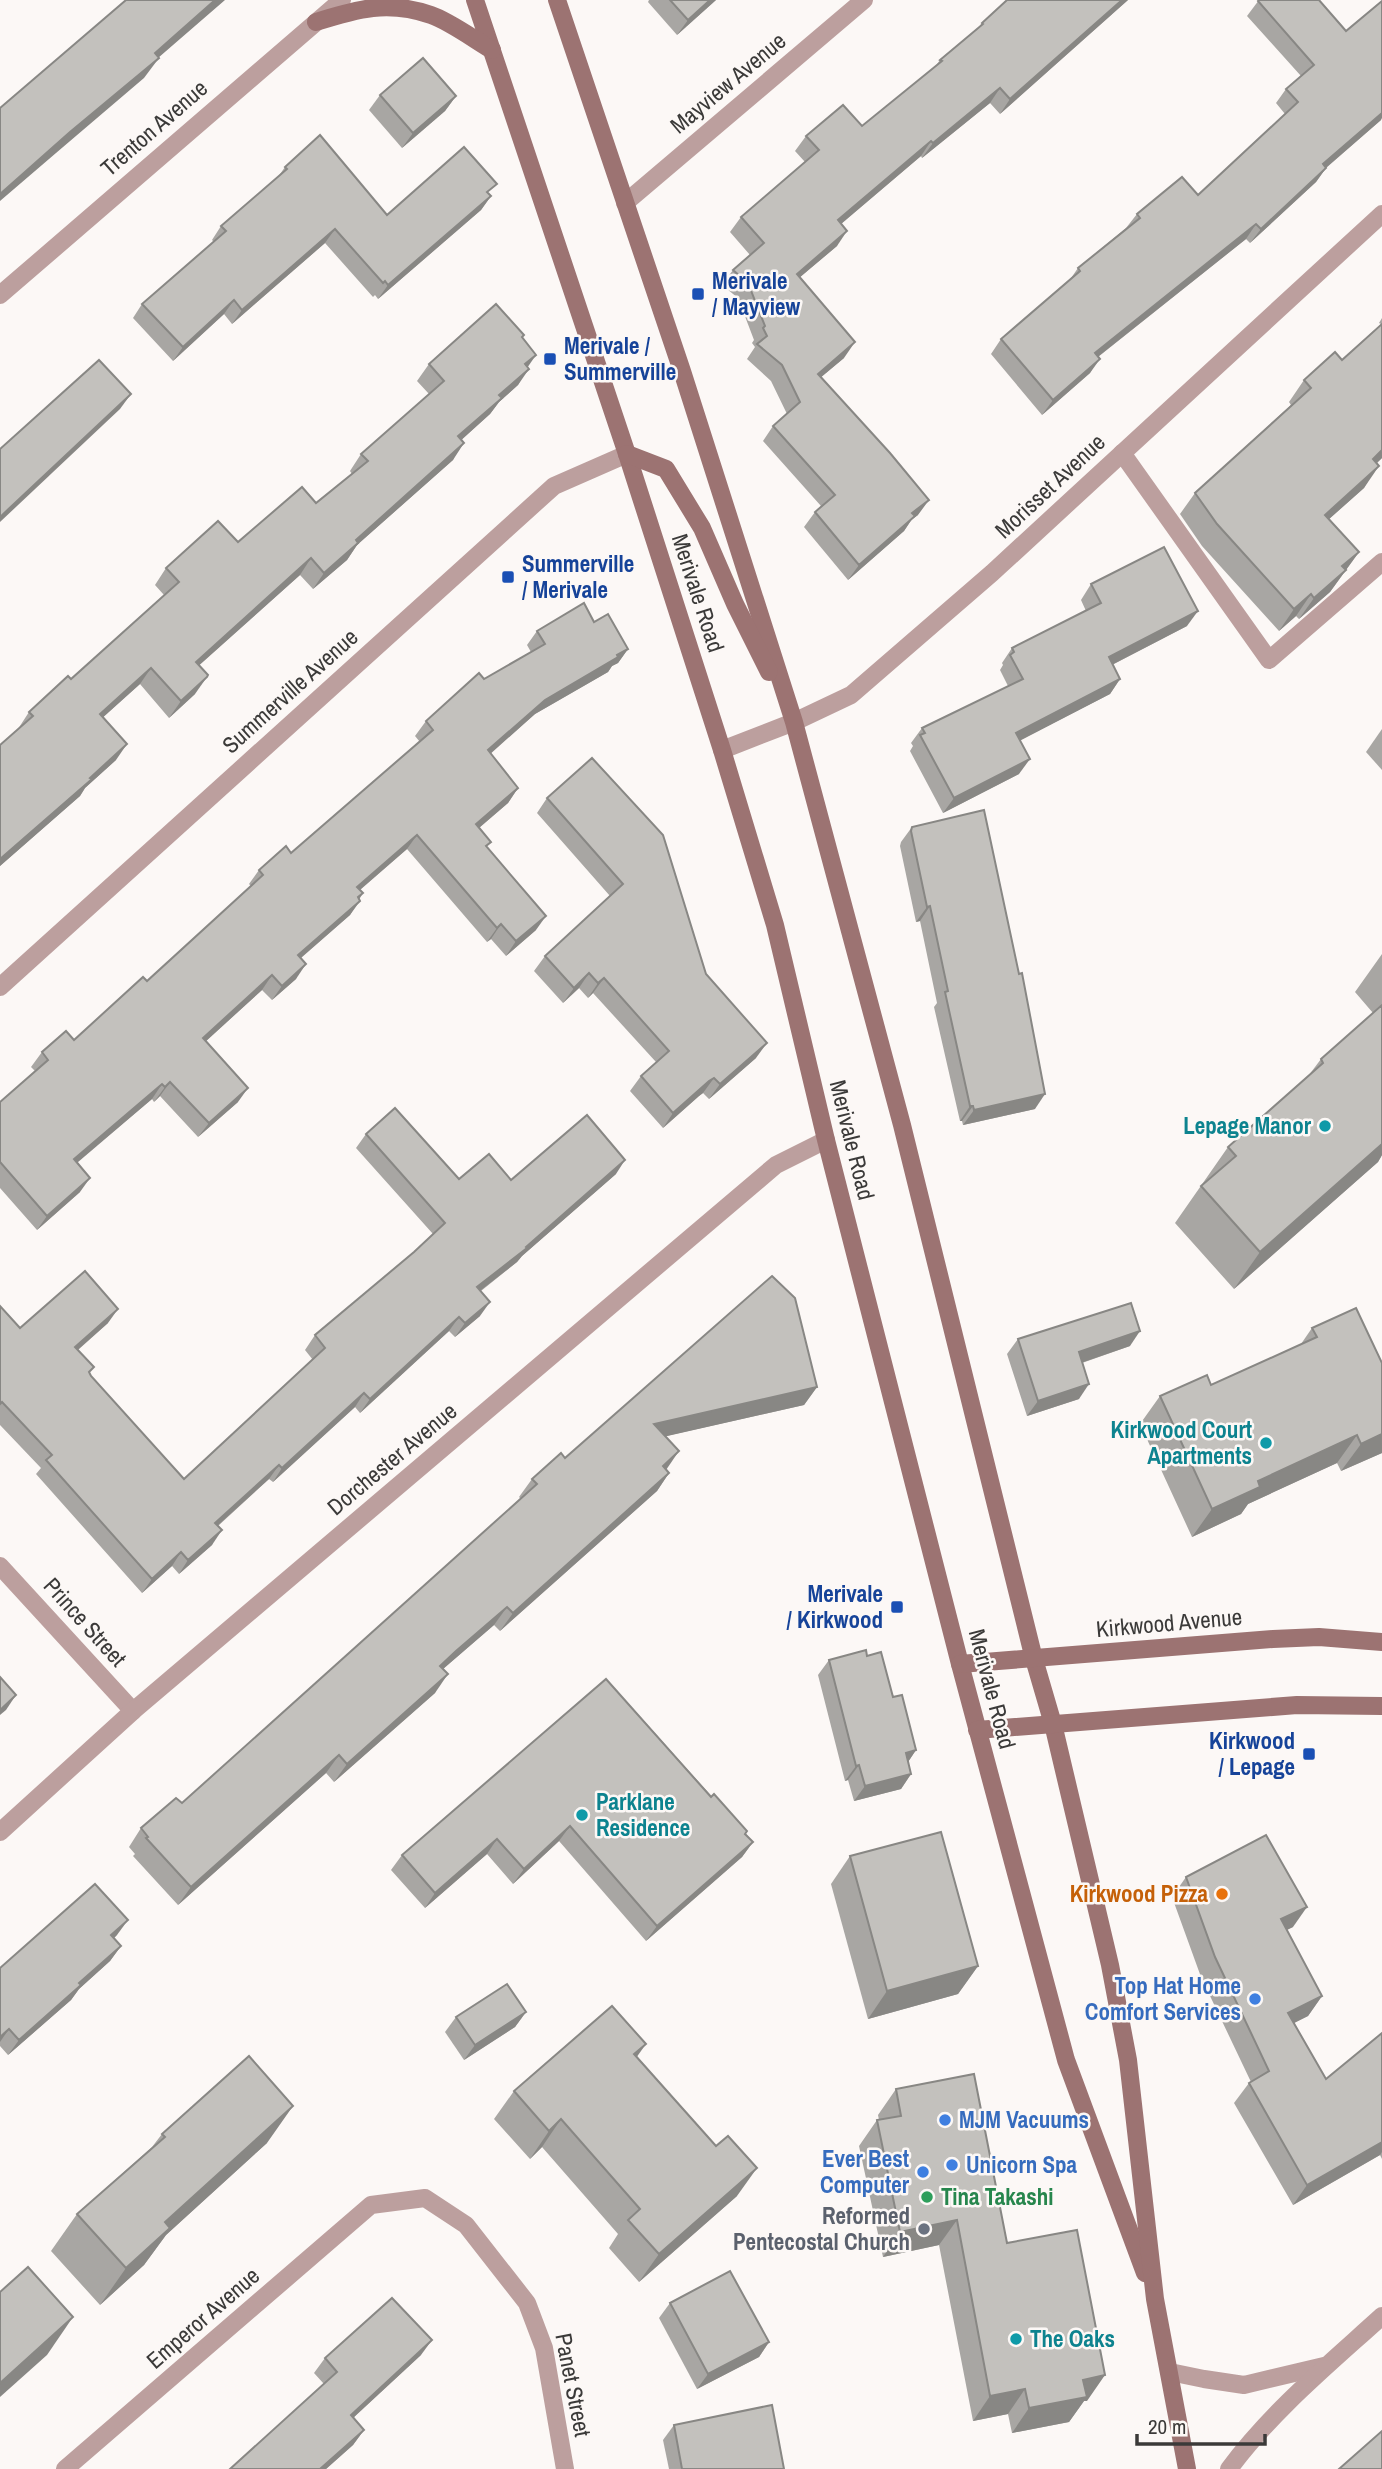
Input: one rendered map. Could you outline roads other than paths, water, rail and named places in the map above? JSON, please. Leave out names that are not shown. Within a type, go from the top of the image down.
[{"type":"main road","name":"Merivale Road","points":[[475,0],[627,454],[775,925],[826,1140],[960,1664],[1066,2060],[1155,2299]]},
{"type":"main road","name":"Merivale Road","points":[[557,0],[682,371],[794,722],[902,1125],[1034,1659],[1053,1724],[1110,1965],[1128,2060],[1155,2299],[1187,2469]]},
{"type":"main road","points":[[316,22],[360,8],[392,7],[433,15],[492,50]]},
{"type":"main road","points":[[627,454],[666,469],[702,528],[794,722]]},
{"type":"main road","name":"Kirkwood Avenue","points":[[960,1664],[1273,1639],[1319,1637],[1382,1642]]},
{"type":"main road","points":[[977,1730],[1297,1705],[1382,1706]]},
{"type":"street","name":"Trenton Avenue","points":[[0,295],[342,0]]},
{"type":"street","name":"Mayview Avenue","points":[[625,203],[864,0]]},
{"type":"street","name":"Morisset Avenue","points":[[722,750],[794,722],[852,695],[992,573],[1382,214]]},
{"type":"street","points":[[1122,453],[1269,660],[1382,562]]},
{"type":"street","name":"Summerville Avenue","points":[[0,987],[554,486],[627,454]]},
{"type":"street","name":"Dorchester Avenue","points":[[0,1832],[133,1711],[776,1165],[826,1140]]},
{"type":"street","name":"Prince Street","points":[[0,1566],[133,1711]]},
{"type":"street","name":"Panet Street","points":[[373,2205],[425,2197],[466,2225],[527,2302],[544,2348],[565,2469]]},
{"type":"street","name":"Emperor Avenue","points":[[65,2469],[373,2205]]},
{"type":"street","points":[[1228,2469],[1300,2389],[1382,2316]]},
{"type":"street","points":[[1170,2372],[1244,2385],[1328,2365]]},
{"type":"place","name":"Merivale / Mayview","points":[[698,294]]},
{"type":"place","name":"Merivale / Summerville","points":[[550,359]]},
{"type":"place","name":"Summerville / Merivale","points":[[508,577]]},
{"type":"place","name":"Lepage Manor","points":[[1325,1126]]},
{"type":"place","name":"Kirkwood Court Apartments","points":[[1266,1443]]},
{"type":"place","name":"Merivale / Kirkwood","points":[[897,1607]]},
{"type":"place","name":"Kirkwood / Lepage","points":[[1309,1754]]},
{"type":"place","name":"Parklane Residence","points":[[582,1815]]},
{"type":"place","name":"Kirkwood Pizza","points":[[1222,1894]]},
{"type":"place","name":"Top Hat Home Comfort Services","points":[[1255,1999]]},
{"type":"place","name":"MJM Vacuums","points":[[945,2120]]},
{"type":"place","name":"Unicorn Spa","points":[[952,2165]]},
{"type":"place","name":"Ever Best Computer","points":[[923,2172]]},
{"type":"place","name":"Tina Takashi","points":[[927,2197]]},
{"type":"place","name":"Reformed Pentecostal Church","points":[[924,2229]]},
{"type":"place","name":"The Oaks","points":[[1016,2339]]}]
